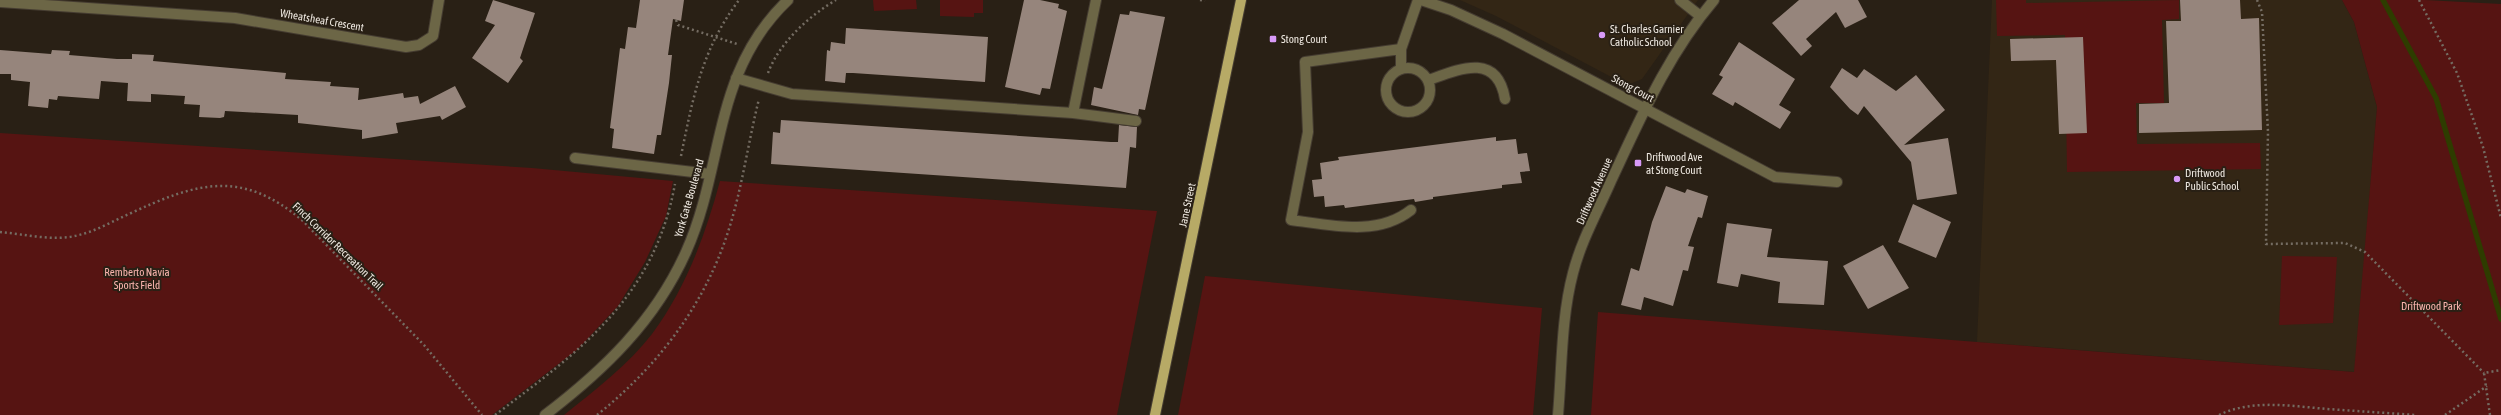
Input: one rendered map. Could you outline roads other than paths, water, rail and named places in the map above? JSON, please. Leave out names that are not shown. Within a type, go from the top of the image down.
[{"type":"main road","name":"Jane Street","points":[[1155,415],[1241,0]]},
{"type":"street","name":"Wheatsheaf Crescent","points":[[0,2],[235,18],[406,47],[419,45],[433,36],[439,0]]},
{"type":"street","name":"York Gate Boulevard","points":[[545,415],[594,376],[621,349],[662,298],[686,252],[699,216],[736,78],[749,47],[776,11],[788,0]]},
{"type":"street","points":[[1073,113],[1096,0]]},
{"type":"street","points":[[1401,68],[1401,49],[1420,0]]},
{"type":"street","name":"Stong Court","points":[[1420,0],[1496,30],[1775,177],[1837,182]]},
{"type":"street","points":[[1680,0],[1699,15]]},
{"type":"street","name":"Driftwood Avenue","points":[[1558,415],[1567,310],[1573,274],[1580,252],[1644,108],[1669,62],[1699,15],[1714,0]]},
{"type":"street","points":[[1401,49],[1305,62],[1308,132],[1291,220],[1364,227],[1385,225],[1399,220],[1411,210]]},
{"type":"street","points":[[1408,67],[1420,70],[1429,80],[1430,94],[1423,106],[1410,112],[1396,108],[1387,97],[1386,83],[1395,71],[1401,68],[1408,67]]},
{"type":"street","points":[[1429,80],[1461,69],[1476,67],[1485,69],[1497,78],[1503,87],[1505,99]]},
{"type":"street","points":[[736,78],[792,94],[1073,113],[1136,121]]},
{"type":"street","points":[[575,158],[710,174]]},
{"type":"waterway","points":[[2383,0],[2436,98],[2501,319]]},
{"type":"place","name":"St. Charles Garnier Catholic School","points":[[1602,35]]},
{"type":"place","name":"Stong Court","points":[[1273,39]]},
{"type":"place","name":"Driftwood Ave at Stong Court","points":[[1638,163]]},
{"type":"place","name":"Driftwood Public School","points":[[2177,179]]},
{"type":"park label","name":"Remberto Navia Sports Field","points":[[137,278]]},
{"type":"park label","name":"Driftwood Park","points":[[2431,306]]}]
